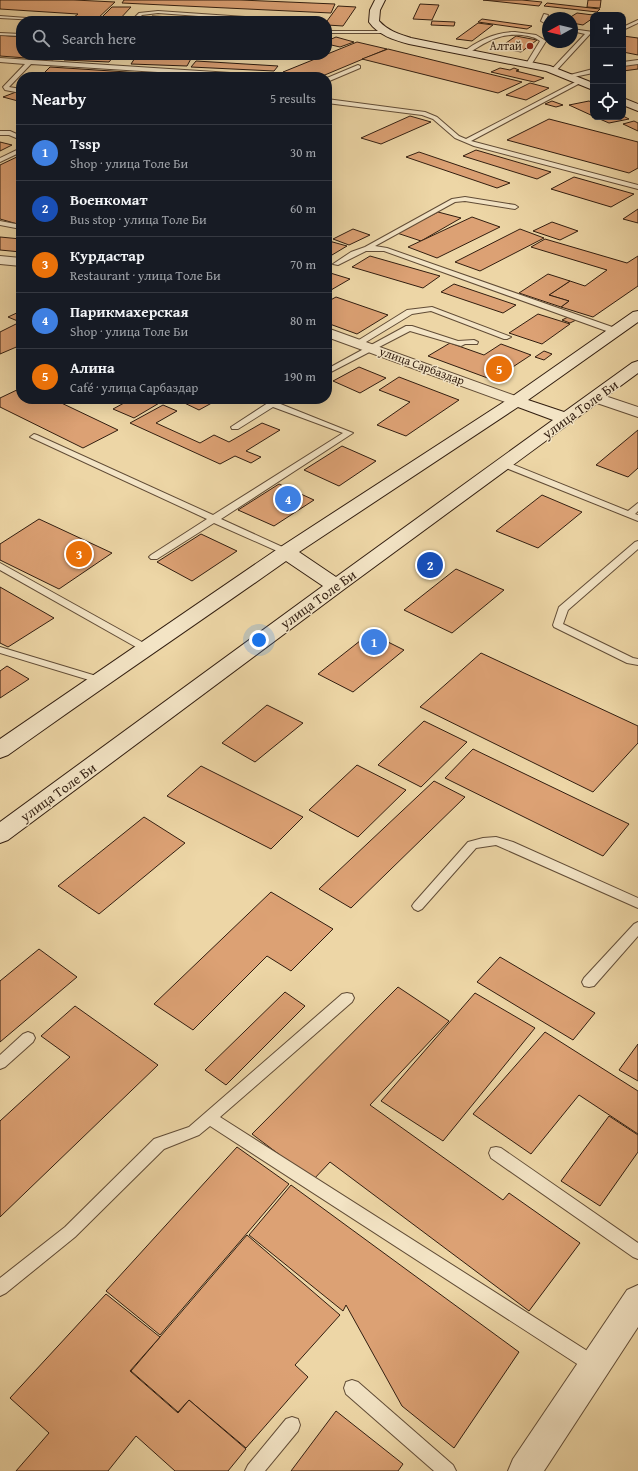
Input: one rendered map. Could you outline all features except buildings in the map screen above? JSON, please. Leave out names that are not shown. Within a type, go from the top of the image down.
[{"type":"main road","points":[[380,0],[375,10],[374,22],[379,29],[385,32],[409,41],[465,53],[529,64],[568,76],[590,86]]},
{"type":"main road","points":[[626,102],[638,108]]},
{"type":"main road","points":[[0,750],[99,680],[147,649],[286,552],[516,401],[638,315]]},
{"type":"main road","name":"улица Толе Би","points":[[0,834],[336,586],[638,366]]},
{"type":"main road","points":[[516,401],[567,419]]},
{"type":"main road","points":[[286,552],[336,586]]},
{"type":"street","points":[[0,260],[16,262]]},
{"type":"street","name":"улица Сарбаздар","points":[[332,334],[516,401]]},
{"type":"street","points":[[596,398],[638,412]]},
{"type":"street","points":[[525,1471],[638,1300]]},
{"type":"lane","points":[[139,16],[141,14],[158,12],[215,16]]},
{"type":"lane","points":[[0,17],[16,18]]},
{"type":"lane","points":[[626,27],[638,21]]},
{"type":"lane","points":[[626,29],[638,29]]},
{"type":"lane","points":[[578,31],[590,33]]},
{"type":"lane","points":[[332,32],[385,32]]},
{"type":"lane","points":[[0,34],[16,35]]},
{"type":"lane","points":[[465,53],[499,35],[512,34],[536,36],[543,41],[529,64]]},
{"type":"lane","points":[[553,71],[590,34]]},
{"type":"lane","points":[[0,60],[183,72]]},
{"type":"lane","points":[[20,72],[28,64],[24,62]]},
{"type":"lane","points":[[626,64],[638,62]]},
{"type":"lane","points":[[332,78],[358,67]]},
{"type":"lane","points":[[568,76],[590,72]]},
{"type":"lane","points":[[7,89],[6,87],[16,77]]},
{"type":"lane","points":[[466,141],[580,81]]},
{"type":"lane","points":[[0,89],[16,90]]},
{"type":"lane","points":[[332,102],[423,113],[434,118],[457,137],[476,145],[638,187]]},
{"type":"lane","points":[[0,133],[10,133],[16,136]]},
{"type":"lane","points":[[0,160],[16,152]]},
{"type":"lane","points":[[367,248],[454,200],[465,199],[515,207]]},
{"type":"lane","points":[[0,223],[16,226]]},
{"type":"lane","points":[[336,264],[358,250],[367,248],[385,249],[615,331]]},
{"type":"lane","points":[[332,368],[410,312],[432,309],[507,337]]},
{"type":"lane","points":[[365,345],[408,328],[461,344],[461,342],[474,342]]},
{"type":"lane","points":[[235,427],[272,404]]},
{"type":"lane","points":[[154,557],[349,433],[284,404]]},
{"type":"lane","points":[[34,437],[286,552]]},
{"type":"lane","points":[[504,464],[638,518]]},
{"type":"lane","points":[[629,514],[638,506]]},
{"type":"lane","points":[[638,544],[563,609],[558,625],[631,661],[638,662]]},
{"type":"lane","points":[[0,566],[147,649]]},
{"type":"lane","points":[[0,650],[99,680]]},
{"type":"lane","points":[[418,906],[472,845],[496,841],[521,850],[638,903]]},
{"type":"lane","points":[[589,982],[638,927]]},
{"type":"lane","points":[[0,1288],[70,1232],[159,1144],[194,1131],[347,998]]},
{"type":"lane","points":[[0,1063],[28,1038]]},
{"type":"lane","points":[[209,1118],[595,1365]]},
{"type":"lane","points":[[496,1153],[638,1252]]},
{"type":"lane","points":[[352,1388],[447,1471]]},
{"type":"lane","points":[[254,1471],[292,1425]]},
{"type":"place","name":"Алтай","points":[[530,46]]},
{"type":"place","name":"Алина","points":[[499,369]]},
{"type":"place","name":"Парикмахерская","points":[[288,499]]},
{"type":"place","name":"Курдастар","points":[[79,554]]},
{"type":"place","name":"Военкомат","points":[[430,565]]},
{"type":"place","name":"Tssp","points":[[374,642]]}]
